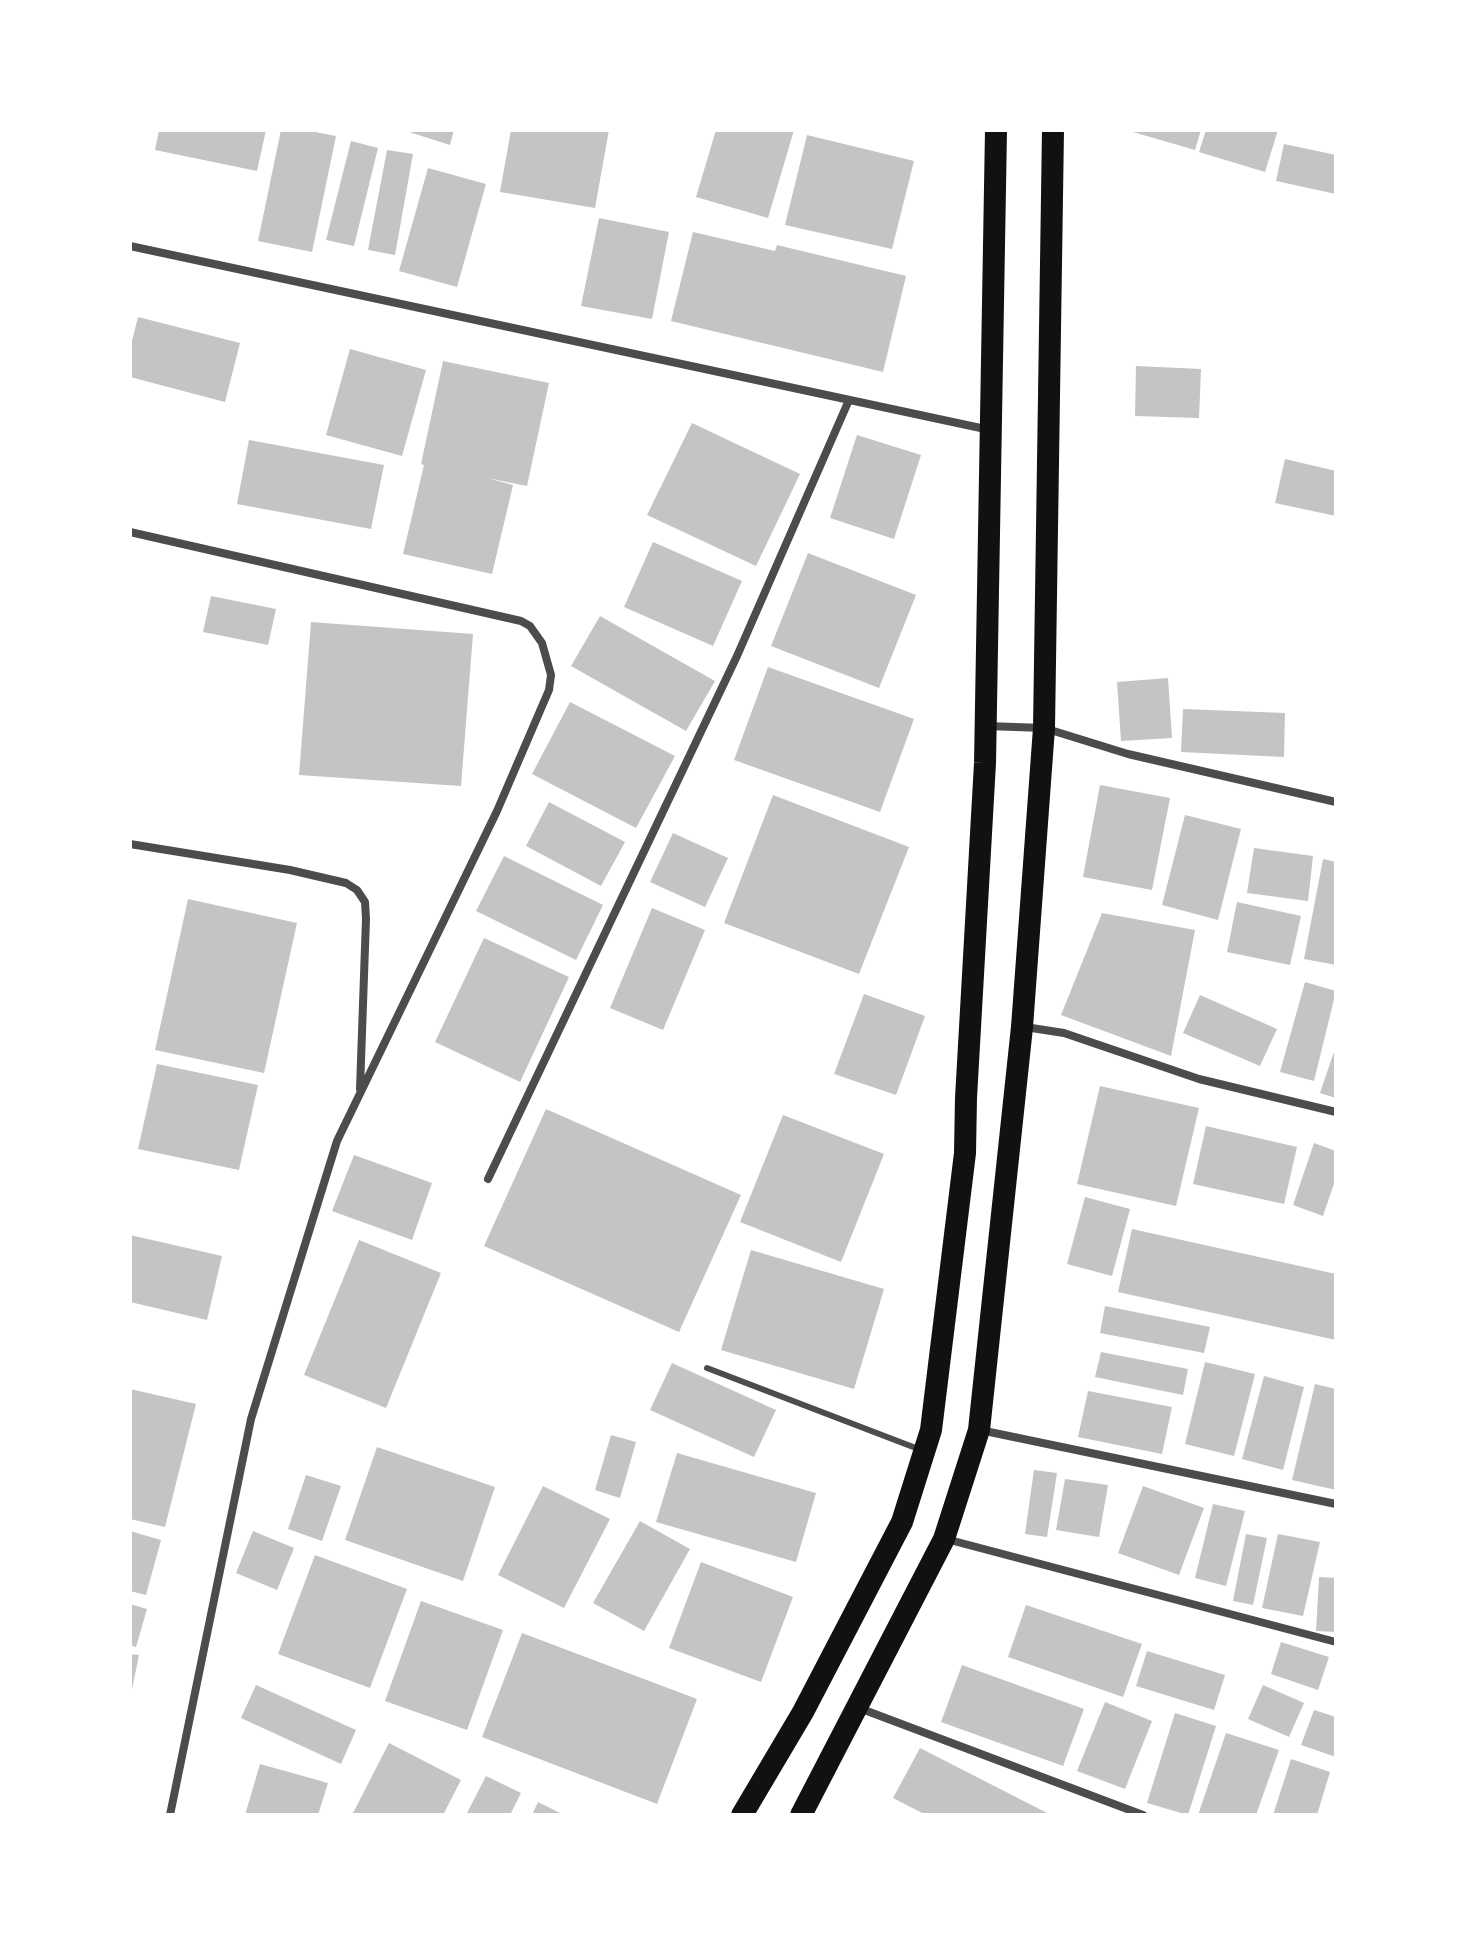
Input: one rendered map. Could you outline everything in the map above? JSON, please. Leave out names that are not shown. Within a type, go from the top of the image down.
[{"type":"highway","points":[[742,1815],[803,1712],[902,1522],[931,1430],[965,1153],[985,726],[996,130]]},
{"type":"highway","points":[[801,1815],[944,1539],[979,1430],[1022,1027],[1044,728],[1053,130]]},
{"type":"street","points":[[130,246],[992,431]]},
{"type":"street","points":[[488,1179],[737,656],[849,400]]},
{"type":"street","points":[[130,532],[521,621],[536,632],[548,655],[551,675],[549,690],[497,811],[337,1141],[251,1419],[170,1815]]},
{"type":"street","points":[[985,726],[1044,728],[1128,754],[1336,802]]},
{"type":"street","points":[[130,844],[290,870],[346,883],[357,890],[366,910],[360,1094]]},
{"type":"street","points":[[1022,1027],[1064,1033],[1199,1079],[1336,1112]]},
{"type":"street","points":[[979,1430],[1336,1504]]},
{"type":"street","points":[[944,1539],[1336,1642]]},
{"type":"street","points":[[856,1707],[1143,1815]]},
{"type":"lane","points":[[707,1368],[924,1451]]},
{"type":"building","points":[[159,130],[266,130],[257,171],[155,150]]},
{"type":"building","points":[[281,130],[305,130],[336,136],[312,252],[258,241]]},
{"type":"building","points":[[403,130],[454,130],[450,145]]},
{"type":"building","points":[[511,130],[609,130],[595,208],[500,192]]},
{"type":"building","points":[[716,130],[794,130],[768,218],[696,197]]},
{"type":"building","points":[[1126,130],[1201,130],[1195,150]]},
{"type":"building","points":[[1206,130],[1278,130],[1265,172],[1199,152]]},
{"type":"building","points":[[807,135],[914,161],[892,249],[785,225]]},
{"type":"building","points":[[351,141],[378,148],[354,246],[326,240]]},
{"type":"building","points":[[1284,144],[1336,155],[1336,194],[1276,181]]},
{"type":"building","points":[[387,150],[413,154],[395,255],[368,250]]},
{"type":"building","points":[[428,168],[486,184],[457,287],[399,271]]},
{"type":"building","points":[[599,218],[669,232],[652,319],[581,306]]},
{"type":"building","points":[[693,232],[775,251],[777,245],[906,276],[883,372],[671,321]]},
{"type":"building","points":[[138,317],[240,343],[225,402],[130,377],[130,349]]},
{"type":"building","points":[[350,349],[426,370],[402,456],[326,435]]},
{"type":"building","points":[[443,361],[549,383],[527,486],[487,478],[513,485],[492,574],[403,554],[424,465],[421,464]]},
{"type":"building","points":[[1136,366],[1201,369],[1199,418],[1135,416]]},
{"type":"building","points":[[692,423],[800,474],[756,566],[647,515]]},
{"type":"building","points":[[857,435],[921,455],[894,539],[830,518]]},
{"type":"building","points":[[249,440],[384,465],[371,529],[237,504]]},
{"type":"building","points":[[1285,459],[1336,471],[1336,516],[1275,503]]},
{"type":"building","points":[[653,542],[742,581],[713,646],[624,607]]},
{"type":"building","points":[[808,553],[916,595],[879,688],[771,646]]},
{"type":"building","points":[[211,596],[276,609],[268,645],[203,632]]},
{"type":"building","points":[[600,616],[715,681],[686,731],[571,666]]},
{"type":"building","points":[[311,622],[473,634],[461,786],[299,775]]},
{"type":"building","points":[[768,667],[914,719],[880,812],[734,760]]},
{"type":"building","points":[[1168,678],[1172,738],[1121,741],[1117,682]]},
{"type":"building","points":[[570,702],[675,756],[636,828],[532,774]]},
{"type":"building","points":[[1183,709],[1285,713],[1284,757],[1181,752]]},
{"type":"building","points":[[1100,785],[1170,798],[1152,890],[1083,877]]},
{"type":"building","points":[[773,795],[909,847],[859,974],[724,923]]},
{"type":"building","points":[[549,802],[625,842],[601,886],[526,846]]},
{"type":"building","points":[[1185,815],[1241,829],[1218,920],[1162,905]]},
{"type":"building","points":[[673,833],[728,858],[705,907],[650,882]]},
{"type":"building","points":[[1254,848],[1313,856],[1308,901],[1247,893]]},
{"type":"building","points":[[504,856],[603,905],[576,960],[476,911]]},
{"type":"building","points":[[1323,859],[1336,862],[1336,965],[1304,959]]},
{"type":"building","points":[[188,899],[297,923],[264,1073],[155,1050]]},
{"type":"building","points":[[1237,902],[1301,916],[1290,965],[1227,952]]},
{"type":"building","points":[[652,908],[705,930],[663,1030],[610,1008]]},
{"type":"building","points":[[1102,913],[1195,930],[1171,1056],[1061,1015]]},
{"type":"building","points":[[484,938],[569,977],[520,1082],[435,1042]]},
{"type":"building","points":[[1305,982],[1336,991],[1314,1081],[1280,1072]]},
{"type":"building","points":[[864,994],[925,1016],[896,1095],[834,1074]]},
{"type":"building","points":[[1200,995],[1277,1029],[1260,1066],[1183,1033]]},
{"type":"building","points":[[1336,1046],[1336,1098],[1320,1093]]},
{"type":"building","points":[[157,1064],[258,1085],[239,1170],[138,1149]]},
{"type":"building","points":[[1100,1086],[1199,1108],[1176,1206],[1077,1184]]},
{"type":"building","points":[[546,1109],[741,1195],[679,1332],[484,1246]]},
{"type":"building","points":[[783,1115],[884,1154],[841,1262],[740,1222]]},
{"type":"building","points":[[1206,1126],[1297,1147],[1284,1204],[1193,1184]]},
{"type":"building","points":[[1314,1143],[1336,1151],[1336,1178],[1323,1216],[1293,1205]]},
{"type":"building","points":[[354,1155],[432,1183],[412,1240],[332,1211]]},
{"type":"building","points":[[1085,1197],[1130,1209],[1112,1276],[1067,1264]]},
{"type":"building","points":[[1132,1229],[1336,1274],[1336,1340],[1118,1292]]},
{"type":"building","points":[[130,1235],[222,1256],[207,1320],[130,1302]]},
{"type":"building","points":[[359,1240],[441,1273],[386,1408],[304,1375]]},
{"type":"building","points":[[751,1250],[884,1289],[854,1389],[721,1350]]},
{"type":"building","points":[[1105,1306],[1210,1327],[1204,1353],[1100,1333]]},
{"type":"building","points":[[1101,1352],[1188,1369],[1183,1395],[1095,1377]]},
{"type":"building","points":[[1205,1362],[1255,1374],[1234,1456],[1185,1444]]},
{"type":"building","points":[[672,1363],[776,1410],[754,1457],[650,1410]]},
{"type":"building","points":[[1264,1376],[1304,1387],[1283,1470],[1242,1459]]},
{"type":"building","points":[[1315,1384],[1336,1389],[1336,1490],[1292,1480]]},
{"type":"building","points":[[130,1389],[196,1404],[165,1527],[130,1519]]},
{"type":"building","points":[[1088,1391],[1172,1407],[1162,1454],[1078,1437]]},
{"type":"building","points":[[611,1435],[636,1442],[620,1498],[595,1490]]},
{"type":"building","points":[[377,1447],[495,1487],[463,1581],[345,1540]]},
{"type":"building","points":[[677,1453],[816,1493],[796,1562],[656,1522]]},
{"type":"building","points":[[1034,1470],[1057,1473],[1047,1537],[1025,1534]]},
{"type":"building","points":[[306,1475],[341,1486],[322,1541],[288,1529]]},
{"type":"building","points":[[1065,1479],[1108,1485],[1099,1537],[1056,1530]]},
{"type":"building","points":[[543,1486],[610,1519],[564,1608],[498,1575]]},
{"type":"building","points":[[1143,1486],[1204,1508],[1179,1575],[1118,1553]]},
{"type":"building","points":[[1213,1504],[1245,1511],[1226,1586],[1195,1578]]},
{"type":"building","points":[[640,1521],[690,1549],[644,1631],[593,1603]]},
{"type":"building","points":[[130,1531],[161,1540],[146,1595],[130,1591]]},
{"type":"building","points":[[253,1531],[294,1548],[277,1590],[236,1573]]},
{"type":"building","points":[[1246,1534],[1267,1538],[1253,1605],[1233,1601]]},
{"type":"building","points":[[1278,1534],[1320,1542],[1303,1616],[1262,1608]]},
{"type":"building","points":[[315,1555],[407,1589],[370,1688],[278,1654]]},
{"type":"building","points":[[701,1562],[793,1597],[761,1682],[669,1648]]},
{"type":"building","points":[[1319,1577],[1336,1578],[1336,1632],[1316,1631]]},
{"type":"building","points":[[421,1601],[503,1630],[467,1730],[385,1701]]},
{"type":"building","points":[[130,1604],[147,1609],[136,1647],[130,1645]]},
{"type":"building","points":[[1026,1605],[1142,1644],[1123,1697],[1008,1657]]},
{"type":"building","points":[[522,1633],[697,1699],[657,1804],[482,1737]]},
{"type":"building","points":[[1281,1642],[1329,1657],[1318,1690],[1271,1674]]},
{"type":"building","points":[[1147,1651],[1225,1675],[1214,1710],[1136,1686]]},
{"type":"building","points":[[130,1654],[139,1655],[131,1694],[130,1694]]},
{"type":"building","points":[[962,1665],[1084,1709],[1063,1766],[941,1722]]},
{"type":"building","points":[[256,1685],[356,1730],[341,1764],[241,1718]]},
{"type":"building","points":[[1263,1685],[1304,1703],[1289,1737],[1248,1719]]},
{"type":"building","points":[[1105,1702],[1152,1721],[1125,1789],[1077,1771]]},
{"type":"building","points":[[1314,1710],[1336,1717],[1336,1757],[1301,1745]]},
{"type":"building","points":[[1175,1713],[1216,1726],[1188,1815],[1147,1803]]},
{"type":"building","points":[[1226,1733],[1279,1750],[1256,1815],[1198,1815]]},
{"type":"building","points":[[389,1743],[461,1780],[443,1815],[352,1815]]},
{"type":"building","points":[[920,1748],[1051,1815],[926,1815],[893,1798]]},
{"type":"building","points":[[1291,1759],[1330,1772],[1317,1815],[1273,1815]]},
{"type":"building","points":[[260,1764],[328,1783],[318,1815],[245,1815]]},
{"type":"building","points":[[486,1776],[521,1793],[510,1815],[466,1815]]},
{"type":"building","points":[[538,1802],[564,1815],[532,1815]]}]
